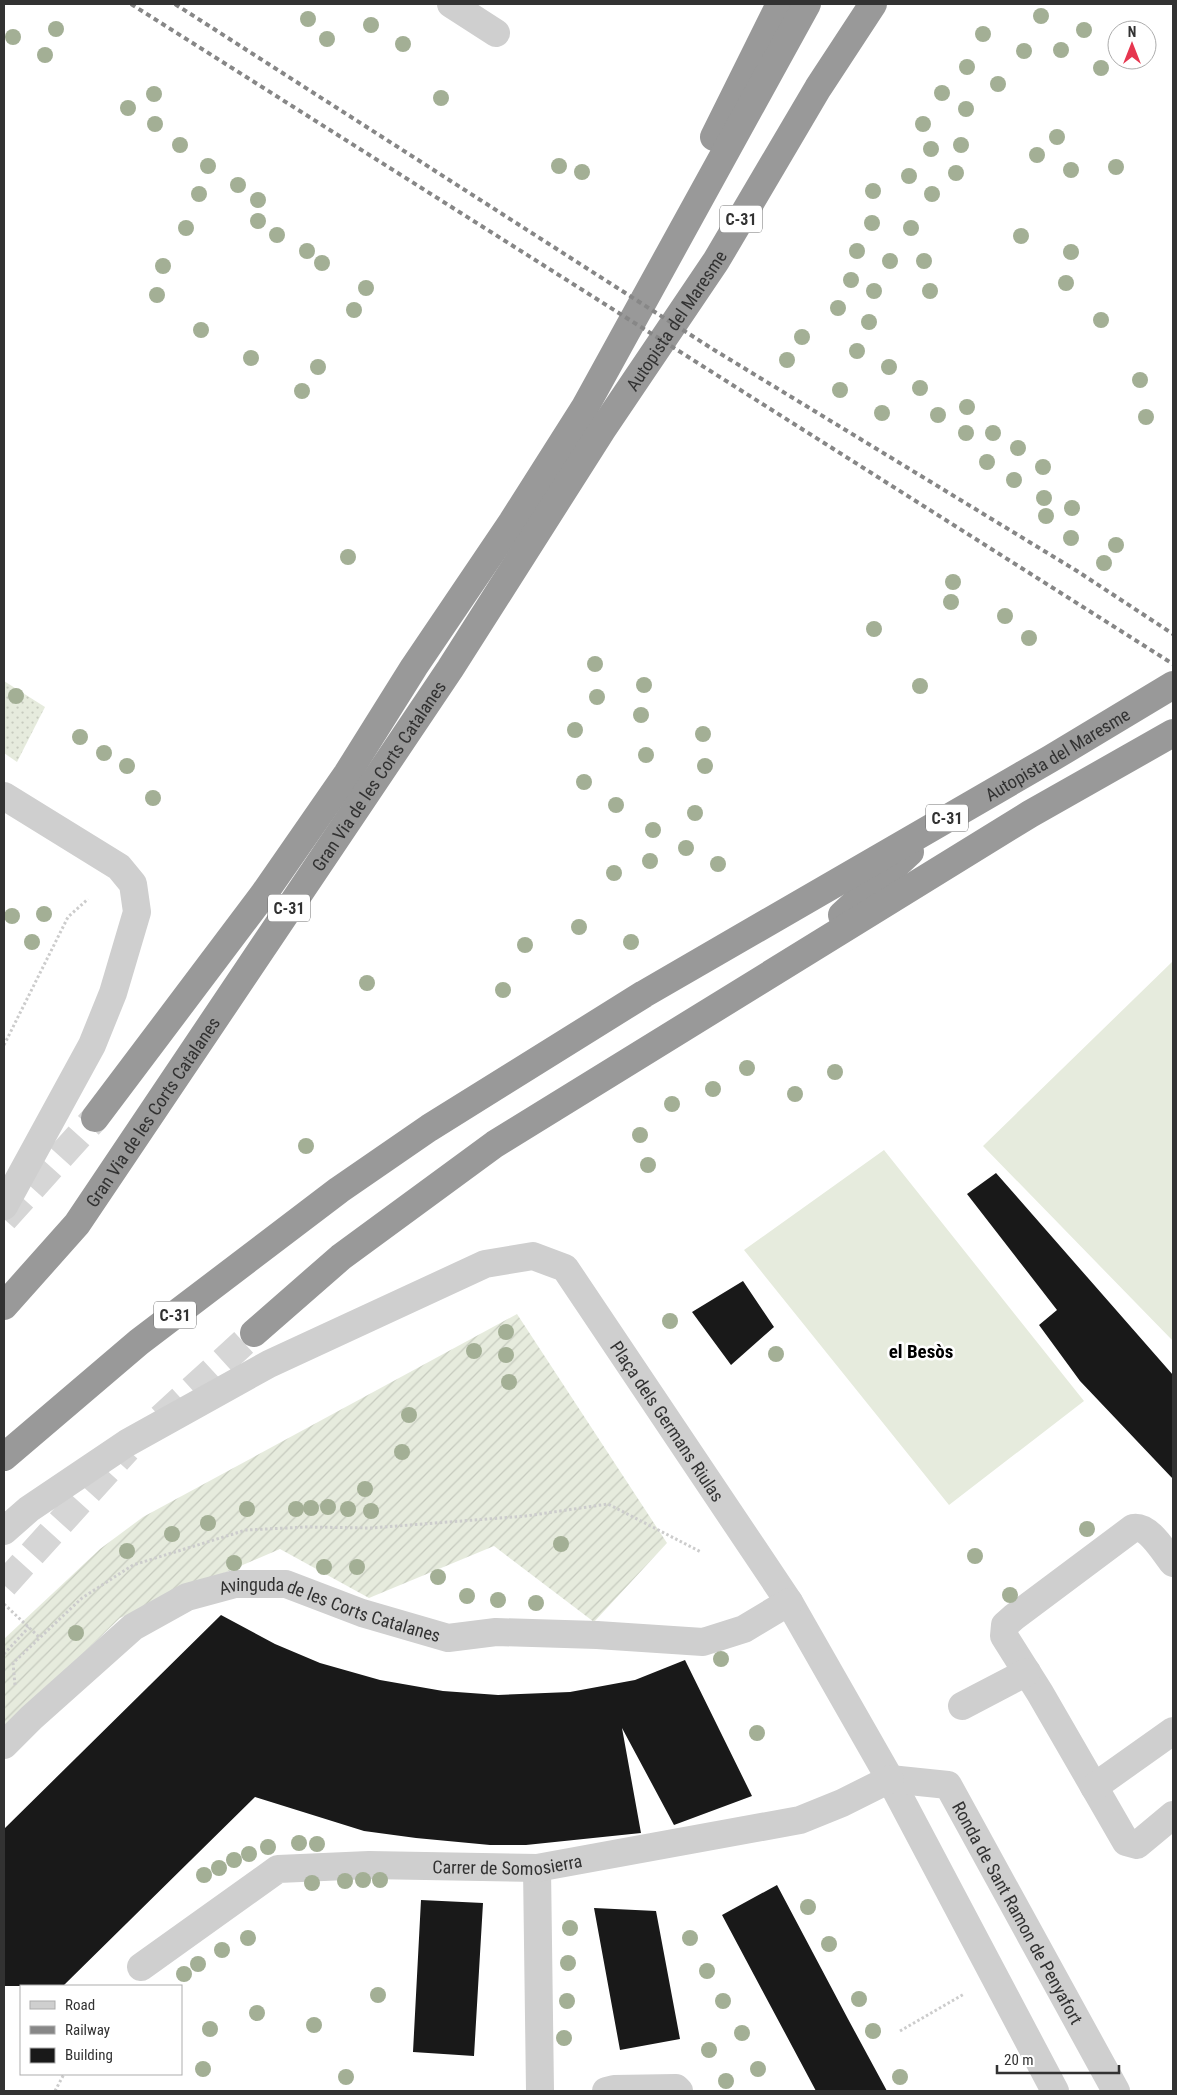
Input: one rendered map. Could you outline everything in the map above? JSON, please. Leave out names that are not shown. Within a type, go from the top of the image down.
[{"type":"highway","points":[[512,522],[531,470],[659,244],[780,4]]},
{"type":"highway","points":[[95,1118],[262,894],[347,774],[414,666],[512,522],[585,407],[807,4]]},
{"type":"highway","name":"Autopista del Maresme","points":[[602,430],[716,261],[818,88],[873,4]]},
{"type":"highway","name":"Gran Via de les Corts Catalanes","points":[[4,1306],[77,1224],[450,668],[602,430]]},
{"type":"highway","points":[[450,668],[468,588]]},
{"type":"highway","name":"Autopista del Maresme","points":[[10,1451],[139,1342],[339,1190],[429,1128],[644,994],[1050,760],[1173,684]]},
{"type":"highway","points":[[254,1333],[341,1257],[495,1144],[1030,814],[1173,733]]},
{"type":"highway","points":[[797,956],[948,818]]},
{"type":"street","points":[[451,4],[496,33]]},
{"type":"street","points":[[4,796],[120,867],[133,884],[137,912],[113,993],[92,1044],[4,1206]]},
{"type":"street","name":"Plaça dels Germans Riulas","points":[[4,1531],[28,1509],[127,1443],[269,1364],[485,1264],[533,1256],[565,1268],[789,1602]]},
{"type":"street","points":[[1173,1563],[1146,1530],[1139,1527],[1133,1528],[1005,1625],[1004,1636],[1126,1842],[1138,1845],[1173,1815]]},
{"type":"street","name":"Avinguda de les Corts Catalanes","points":[[4,1745],[31,1718],[133,1627],[187,1597],[235,1584],[286,1584],[362,1612],[448,1638],[496,1632],[597,1635],[703,1642],[744,1630],[789,1602]]},
{"type":"street","points":[[789,1602],[890,1779],[1055,2091]]},
{"type":"street","points":[[962,1706],[1027,1672]]},
{"type":"street","points":[[1094,1787],[1173,1731]]},
{"type":"street","name":"Carrer de Somosierra","points":[[142,1968],[278,1869],[369,1865],[537,1868],[800,1820],[842,1803],[890,1779]]},
{"type":"street","name":"Ronda de Sant Ramon de Penyafort","points":[[890,1779],[948,1785],[1116,2091]]},
{"type":"street","points":[[537,1868],[540,2091]]},
{"type":"street","points":[[606,2091],[614,2089],[676,2088],[679,2091]]},
{"type":"path","points":[[4,1045],[68,917],[88,899]]},
{"type":"path","points":[[16,1693],[13,1663],[82,1598],[133,1565],[246,1530],[306,1527],[371,1528],[526,1516],[608,1504],[701,1552]]},
{"type":"path","points":[[4,1604],[40,1638]]},
{"type":"path","points":[[4,1654],[28,1628]]},
{"type":"path","points":[[900,2031],[964,1994]]},
{"type":"path","points":[[55,2091],[63,2075]]},
{"type":"shaded area","points":[[4,681],[45,707],[17,762],[4,753]]},
{"type":"shaded area","points":[[1173,961],[1173,1341],[983,1146]]},
{"type":"shaded area","points":[[884,1150],[1084,1401],[949,1505],[744,1250]]},
{"type":"shaded area","points":[[517,1314],[667,1543],[594,1622],[494,1546],[369,1598],[280,1549],[120,1618],[4,1730],[4,1639],[100,1549],[143,1517]]},
{"type":"building","points":[[996,1173],[1173,1375],[1173,1479],[1080,1381],[1039,1325],[1057,1310],[967,1194]]},
{"type":"building","points":[[743,1281],[774,1327],[731,1365],[692,1312]]},
{"type":"building","points":[[221,1615],[275,1644],[320,1663],[380,1680],[443,1691],[498,1695],[570,1692],[635,1680],[685,1660],[752,1796],[674,1825],[622,1728],[641,1833],[526,1845],[490,1845],[364,1831],[255,1797],[64,1985],[4,1986],[4,1829]]},
{"type":"building","points":[[777,1885],[887,2091],[816,2091],[722,1915]]},
{"type":"building","points":[[421,1900],[483,1903],[474,2056],[413,2052]]},
{"type":"building","points":[[594,1908],[656,1911],[680,2039],[620,2050]]},
{"type":"tunnel","points":[[4,1219],[95,1118]]},
{"type":"tunnel","points":[[161,1418],[254,1333]]},
{"type":"tunnel","points":[[4,1585],[127,1449]]},
{"type":"railway","points":[[131,4],[1173,664]]},
{"type":"railway","points":[[175,4],[711,348],[1077,571],[1173,634]]},
{"type":"district","name":"el Besòs","points":[[921,1351]]}]
